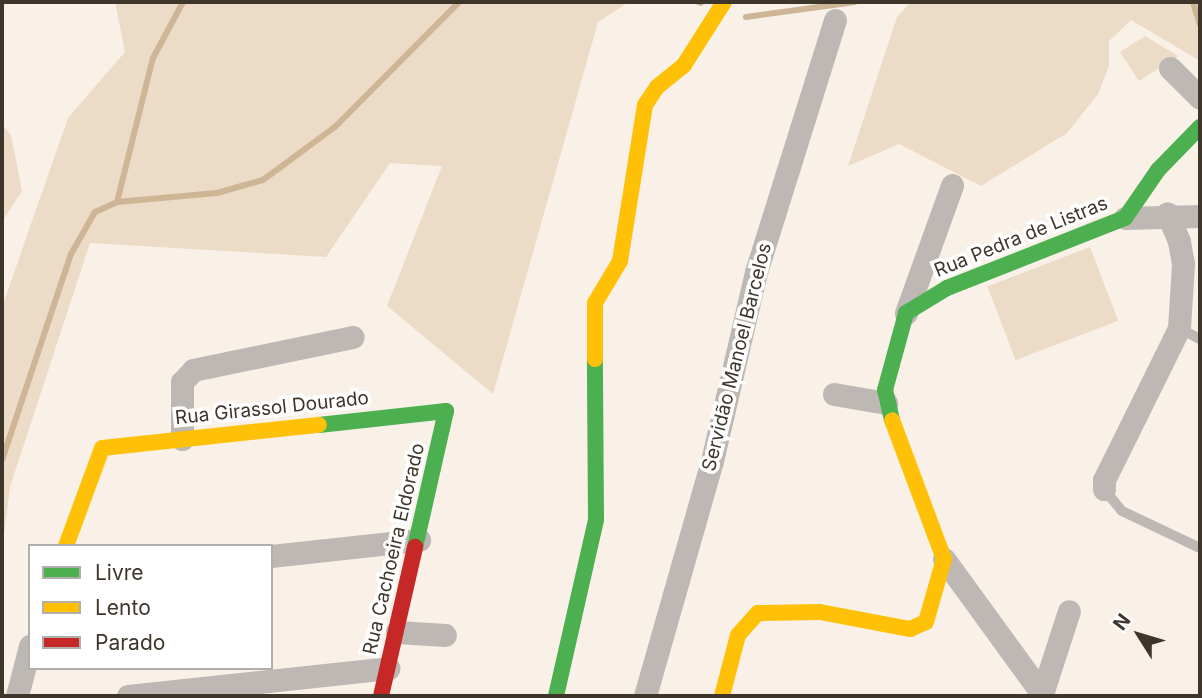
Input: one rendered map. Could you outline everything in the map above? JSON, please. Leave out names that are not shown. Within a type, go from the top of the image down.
[{"type":"street","points":[[556,696],[596,520],[595,303],[621,261],[645,105],[657,87],[684,65],[723,2]]},
{"type":"street","name":"Servidão Manoel Barcelos","points":[[645,696],[712,461],[756,272],[835,20]]},
{"type":"street","points":[[1170,68],[1200,98]]},
{"type":"street","name":"Rua Pedra de Listras","points":[[906,313],[947,288],[1125,218],[1158,170],[1200,127]]},
{"type":"street","points":[[952,185],[906,313],[888,374],[886,403],[944,559],[1042,694],[1069,611]]},
{"type":"street","points":[[1125,218],[1167,213],[1200,215]]},
{"type":"street","points":[[1104,489],[1104,480],[1179,328],[1183,264],[1179,241],[1167,213]]},
{"type":"street","points":[[181,439],[186,375],[353,337]]},
{"type":"street","points":[[834,394],[886,403]]},
{"type":"street","name":"Rua Girassol Dourado","points":[[67,544],[103,448],[446,411]]},
{"type":"street","name":"Rua Cachoeira Eldorado","points":[[381,696],[419,540],[446,411]]},
{"type":"street","points":[[273,556],[419,540]]},
{"type":"street","points":[[722,696],[738,635],[758,613],[820,612],[919,627],[931,612],[944,559]]},
{"type":"street","points":[[397,632],[445,635]]},
{"type":"street","points":[[18,696],[28,654]]},
{"type":"street","points":[[128,696],[259,689],[388,668]]},
{"type":"lane","points":[[1179,328],[1200,339]]},
{"type":"lane","points":[[1104,489],[1122,511],[1200,548]]},
{"type":"shaded area","points":[[115,2],[629,2],[598,22],[493,394],[387,306],[442,166],[390,163],[326,257],[90,243],[10,487],[2,552],[2,307],[68,118],[125,52]]},
{"type":"shaded area","points":[[911,2],[1200,2],[1200,61],[1131,20],[1109,41],[1109,66],[1098,94],[1067,133],[981,186],[899,144],[848,166],[897,17]]},
{"type":"shaded area","points":[[1145,36],[1178,56],[1139,81],[1120,52]]},
{"type":"shaded area","points":[[2,124],[11,135],[22,191],[2,222]]},
{"type":"shaded area","points":[[1090,247],[1118,321],[1016,360],[987,286]]},
{"type":"waterway","points":[[117,202],[153,58],[183,2]]},
{"type":"waterway","points":[[2,460],[71,254],[95,212],[117,202],[217,193],[263,180],[335,127],[459,2]]},
{"type":"waterway","points":[[746,17],[855,2]]},
{"type":"waterway","points":[[1193,2],[1200,25]]},
{"type":"traffic: fast","points":[[892,420],[885,390],[906,313],[947,288],[1125,218],[1158,170],[1200,127]]},
{"type":"traffic: fast","points":[[556,696],[596,520],[595,359]]},
{"type":"traffic: fast","points":[[319,425],[446,411],[415,547]]},
{"type":"traffic: slow","points":[[595,359],[595,303],[620,261],[645,105],[657,87],[684,65],[724,2]]},
{"type":"traffic: slow","points":[[722,696],[738,635],[758,613],[820,612],[910,629],[926,622],[944,559],[892,420]]},
{"type":"traffic: slow","points":[[67,544],[102,448],[319,425]]},
{"type":"traffic: jam","points":[[381,696],[415,547]]}]
